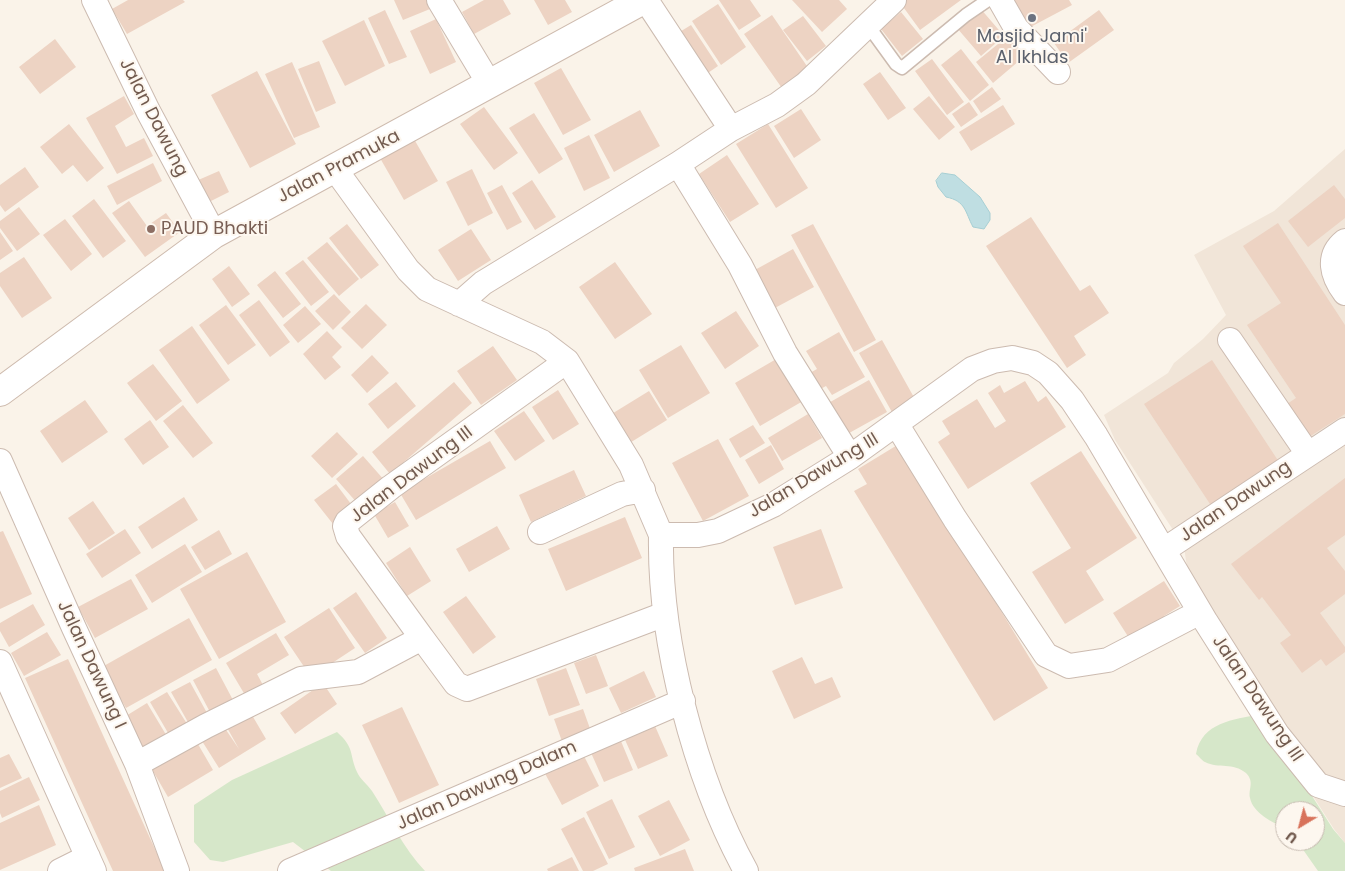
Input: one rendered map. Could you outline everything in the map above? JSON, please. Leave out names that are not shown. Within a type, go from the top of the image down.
[{"type":"main road","name":"Jalan Pramuka","points":[[0,392],[214,234],[645,0]]},
{"type":"street","name":"Jalan Dawung","points":[[94,0],[148,111],[214,234]]},
{"type":"street","points":[[439,0],[490,84]]},
{"type":"street","points":[[645,0],[731,129]]},
{"type":"street","points":[[459,304],[483,283],[678,164],[731,129],[777,105],[806,84],[894,0]]},
{"type":"street","points":[[1000,0],[1016,28],[1058,72]]},
{"type":"street","points":[[678,164],[740,265],[785,353],[850,457]]},
{"type":"street","points":[[335,169],[408,270],[428,289],[542,342],[567,361],[632,465],[661,535],[661,565],[665,614],[688,724],[729,841],[746,871]]},
{"type":"street","points":[[1345,241],[1332,257],[1333,274],[1345,293]]},
{"type":"street","name":"Jalan Dawung","points":[[1230,340],[1308,454]]},
{"type":"street","name":"Jalan Dawung III","points":[[661,535],[698,535],[718,531],[773,505],[850,457],[972,369],[993,360],[1012,358],[1033,363],[1048,372],[1072,400],[1096,436],[1200,612],[1283,741],[1318,785],[1345,794]]},
{"type":"street","name":"Jalan Dawung III","points":[[422,638],[348,536],[346,531],[347,522],[391,487],[567,361]]},
{"type":"street","name":"Jalan Dawung III","points":[[897,424],[955,518],[1046,655],[1069,666],[1108,660],[1200,612]]},
{"type":"street","name":"Jalan Dawung","points":[[1164,550],[1345,430]]},
{"type":"street","name":"Jalan Dawung I","points":[[0,461],[137,764],[178,871]]},
{"type":"street","points":[[540,532],[622,494],[643,490]]},
{"type":"street","points":[[137,764],[206,726],[301,679],[358,672],[422,638],[456,684],[467,690],[665,614]]},
{"type":"street","points":[[0,662],[91,864],[60,871]]},
{"type":"street","name":"Jalan Dawung Dalam","points":[[290,871],[683,700]]},
{"type":"lane","points":[[867,24],[896,64],[902,68],[966,15],[988,0]]},
{"type":"shaded area","points":[[1345,149],[1345,843],[1325,815],[1325,801],[1316,801],[1246,691],[1188,574],[1184,547],[1115,440],[1104,415],[1168,373],[1174,363],[1203,339],[1226,315],[1194,255],[1274,211]]},
{"type":"green space","points":[[1260,714],[1315,801],[1275,801],[1275,823],[1259,813],[1250,798],[1251,782],[1246,773],[1236,768],[1210,764],[1196,754],[1199,743],[1205,735],[1220,724]]},
{"type":"green space","points":[[337,732],[347,742],[358,775],[372,791],[410,852],[425,871],[331,871],[293,842],[223,862],[210,860],[194,842],[194,805],[232,780]]},
{"type":"green space","points":[[1325,816],[1345,843],[1345,871],[1318,871],[1304,851],[1325,851]]},
{"type":"water","points":[[942,173],[955,175],[980,197],[990,213],[990,220],[984,229],[973,227],[961,204],[946,197],[938,187],[936,181]]},
{"type":"building","points":[[128,0],[183,0],[185,2],[127,34],[112,9]]},
{"type":"building","points":[[394,0],[427,0],[430,9],[403,20]]},
{"type":"building","points":[[484,0],[503,0],[511,14],[474,34],[462,12]]},
{"type":"building","points":[[534,0],[565,0],[572,12],[548,25]]},
{"type":"building","points":[[719,0],[750,0],[761,16],[739,30]]},
{"type":"building","points":[[792,0],[839,0],[847,9],[822,32]]},
{"type":"building","points":[[907,0],[961,0],[920,30],[901,4]]},
{"type":"building","name":"Masjid Jami' Al Ikhlas","points":[[1006,0],[1069,0],[1072,5],[1023,31]]},
{"type":"building","points":[[718,4],[746,47],[721,65],[692,21]]},
{"type":"building","points":[[980,8],[1004,36],[981,56],[957,28]]},
{"type":"building","points":[[385,10],[407,57],[389,64],[368,18]]},
{"type":"building","points":[[1099,10],[1114,30],[1068,63],[1054,43]]},
{"type":"building","points":[[901,12],[923,39],[902,56],[881,29]]},
{"type":"building","points":[[772,15],[811,72],[784,91],[744,34]]},
{"type":"building","points":[[803,16],[826,46],[807,61],[783,30]]},
{"type":"building","points":[[436,19],[456,62],[430,74],[410,31]]},
{"type":"building","points":[[364,20],[385,66],[345,86],[322,41]]},
{"type":"building","points":[[691,25],[718,66],[705,75],[678,33]]},
{"type":"building","points":[[1009,35],[1026,55],[993,83],[976,62]]},
{"type":"building","points":[[55,39],[76,67],[40,94],[19,67]]},
{"type":"building","points":[[961,49],[989,85],[970,101],[941,65]]},
{"type":"building","points":[[932,59],[964,102],[947,115],[915,71]]},
{"type":"building","points":[[319,61],[336,103],[316,112],[298,69]]},
{"type":"building","points":[[292,62],[320,127],[294,138],[265,74]]},
{"type":"building","points":[[561,68],[591,120],[563,135],[534,83]]},
{"type":"building","points":[[257,71],[296,144],[250,168],[211,95]]},
{"type":"building","points":[[880,72],[906,108],[888,120],[863,84]]},
{"type":"building","points":[[992,87],[1001,99],[981,113],[973,101]]},
{"type":"building","points":[[124,96],[134,114],[115,126],[126,147],[144,138],[153,156],[117,174],[86,118]]},
{"type":"building","points":[[929,96],[955,127],[939,140],[913,109]]},
{"type":"building","points":[[969,102],[978,115],[961,127],[952,114]]},
{"type":"building","points":[[1003,105],[1015,124],[971,151],[959,132]]},
{"type":"building","points":[[484,107],[518,153],[494,170],[460,124]]},
{"type":"building","points":[[801,109],[821,140],[794,158],[774,126]]},
{"type":"building","points":[[640,110],[660,146],[614,172],[594,135]]},
{"type":"building","points":[[534,113],[563,159],[539,174],[509,128]]},
{"type":"building","points":[[69,124],[104,168],[87,182],[73,165],[62,174],[40,147]]},
{"type":"building","points":[[768,124],[808,188],[776,208],[736,144]]},
{"type":"building","points":[[589,135],[610,178],[584,191],[564,148]]},
{"type":"building","points":[[414,139],[438,181],[404,200],[380,158]]},
{"type":"building","points":[[727,155],[759,204],[730,222],[699,174]]},
{"type":"building","points":[[153,163],[162,181],[117,205],[107,186]]},
{"type":"building","points":[[25,167],[39,187],[5,212],[0,205],[0,185]]},
{"type":"building","points":[[472,169],[493,213],[468,226],[446,182]]},
{"type":"building","points":[[219,171],[229,192],[207,203],[196,181]]},
{"type":"building","points":[[532,180],[556,217],[535,230],[512,193]]},
{"type":"building","points":[[502,185],[522,222],[507,230],[487,193]]},
{"type":"building","points":[[1334,185],[1345,199],[1345,218],[1308,247],[1288,221]]},
{"type":"building","points":[[94,199],[126,241],[103,258],[72,216]]},
{"type":"building","name":"PAUD Bhakti","points":[[129,201],[147,226],[166,213],[180,232],[145,257],[112,213]]},
{"type":"building","points":[[19,207],[40,234],[17,251],[0,228],[0,221]]},
{"type":"building","points":[[1031,217],[1080,291],[1090,285],[1109,313],[1074,336],[1086,355],[1067,368],[986,246]]},
{"type":"building","points":[[65,219],[92,254],[71,271],[43,235]]},
{"type":"building","points":[[1278,223],[1345,325],[1345,414],[1309,437],[1287,404],[1296,398],[1247,325],[1281,303],[1243,246]]},
{"type":"building","points":[[347,224],[379,265],[361,279],[329,238]]},
{"type":"building","points":[[813,224],[876,340],[854,352],[791,235]]},
{"type":"building","points":[[471,229],[491,260],[458,281],[438,250]]},
{"type":"building","points":[[0,232],[13,251],[0,260]]},
{"type":"building","points":[[327,242],[359,279],[339,296],[307,258]]},
{"type":"building","points":[[793,249],[814,287],[773,309],[753,271]]},
{"type":"building","points":[[24,257],[52,298],[22,318],[0,286],[0,273]]},
{"type":"building","points":[[303,260],[329,292],[311,306],[285,273]]},
{"type":"building","points":[[615,262],[652,314],[615,339],[579,287]]},
{"type":"building","points":[[229,266],[250,294],[232,307],[212,279]]},
{"type":"building","points":[[275,271],[301,304],[283,318],[257,285]]},
{"type":"building","points":[[334,294],[351,312],[333,330],[315,311]]},
{"type":"building","points":[[259,300],[290,342],[270,357],[239,315]]},
{"type":"building","points":[[366,304],[387,325],[362,349],[341,328]]},
{"type":"building","points":[[226,305],[256,345],[228,365],[199,325]]},
{"type":"building","points":[[305,306],[321,324],[298,343],[283,325]]},
{"type":"building","points":[[736,311],[759,346],[725,369],[701,333]]},
{"type":"building","points":[[192,326],[230,380],[197,404],[159,350]]},
{"type":"building","points":[[327,331],[342,347],[332,357],[341,367],[325,380],[303,354]]},
{"type":"building","points":[[839,332],[865,377],[832,395],[826,386],[817,391],[808,374],[817,369],[806,351]]},
{"type":"building","points":[[882,340],[916,401],[893,414],[859,353]]},
{"type":"building","points":[[681,345],[710,393],[668,418],[639,370]]},
{"type":"building","points":[[493,346],[517,380],[481,405],[457,371]]},
{"type":"building","points":[[372,355],[389,373],[367,393],[351,375]]},
{"type":"building","points":[[778,358],[803,401],[760,426],[735,383]]},
{"type":"building","points":[[1212,360],[1279,462],[1212,507],[1144,404]]},
{"type":"building","points":[[153,364],[182,401],[156,421],[127,383]]},
{"type":"building","points":[[869,380],[887,412],[842,437],[825,405]]},
{"type":"building","points":[[1025,381],[1038,402],[1046,396],[1066,427],[968,489],[938,442],[950,434],[942,421],[977,399],[995,428],[1006,421],[988,393],[1000,385],[1004,393]]},
{"type":"building","points":[[396,382],[416,406],[388,429],[368,404]]},
{"type":"building","points":[[454,382],[472,403],[390,474],[372,452]]},
{"type":"building","points":[[558,390],[579,424],[553,440],[532,407]]},
{"type":"building","points":[[649,391],[667,420],[628,444],[610,415]]},
{"type":"building","points":[[85,400],[108,432],[62,463],[40,431]]},
{"type":"building","points":[[183,405],[213,443],[193,458],[163,421]]},
{"type":"building","points":[[524,411],[545,441],[515,461],[494,431]]},
{"type":"building","points":[[808,414],[822,438],[782,461],[768,438]]},
{"type":"building","points":[[150,420],[169,447],[143,465],[124,439]]},
{"type":"building","points":[[753,425],[765,443],[740,458],[729,439]]},
{"type":"building","points":[[337,432],[358,454],[332,478],[311,456]]},
{"type":"building","points":[[718,439],[749,496],[703,521],[672,463]]},
{"type":"building","points":[[490,441],[506,468],[416,520],[400,493]]},
{"type":"building","points":[[899,444],[1048,688],[994,721],[854,491],[867,484],[858,469]]},
{"type":"building","points":[[771,445],[784,469],[759,484],[745,460]]},
{"type":"building","points":[[1081,451],[1137,538],[1086,571],[1104,600],[1065,624],[1032,572],[1071,548],[1030,483]]},
{"type":"building","points":[[363,456],[385,481],[358,504],[336,479]]},
{"type":"building","points":[[574,470],[586,496],[531,522],[519,495]]},
{"type":"building","points":[[1345,478],[1345,535],[1327,548],[1345,571],[1345,594],[1320,613],[1345,647],[1345,652],[1326,666],[1321,659],[1302,673],[1280,643],[1291,635],[1262,597],[1259,600],[1231,564]]},
{"type":"building","points":[[336,484],[354,508],[333,524],[314,500]]},
{"type":"building","points":[[184,497],[198,520],[152,549],[138,527]]},
{"type":"building","points":[[93,501],[115,533],[89,550],[68,518]]},
{"type":"building","points":[[395,502],[409,526],[388,538],[374,514]]},
{"type":"building","points":[[625,517],[642,558],[566,591],[548,549]]},
{"type":"building","points":[[497,526],[510,549],[469,572],[456,549]]},
{"type":"building","points":[[125,529],[141,553],[102,578],[86,554]]},
{"type":"building","points":[[821,529],[843,588],[795,605],[773,547]]},
{"type":"building","points":[[219,530],[232,554],[205,570],[191,547]]},
{"type":"building","points":[[3,531],[32,594],[0,609],[0,532]]},
{"type":"building","points":[[185,544],[202,572],[152,603],[135,575]]},
{"type":"building","points":[[410,547],[431,581],[407,596],[386,563]]},
{"type":"building","points":[[247,552],[286,622],[219,659],[180,589]]},
{"type":"building","points":[[131,579],[148,609],[95,638],[78,607]]},
{"type":"building","points":[[1164,581],[1180,606],[1164,616],[1168,622],[1129,638],[1113,613]]},
{"type":"building","points":[[356,592],[387,638],[365,653],[333,608]]},
{"type":"building","points":[[466,596],[496,637],[473,654],[443,612]]},
{"type":"building","points":[[33,604],[45,625],[9,647],[0,631],[0,623]]},
{"type":"building","points":[[329,608],[355,648],[311,677],[284,637]]},
{"type":"building","points":[[189,618],[212,660],[126,708],[102,667]]},
{"type":"building","points":[[47,632],[61,655],[24,676],[11,653]]},
{"type":"building","points":[[276,633],[289,655],[257,674],[263,685],[245,695],[226,663]]},
{"type":"building","points":[[596,655],[608,686],[586,694],[574,663]]},
{"type":"building","points":[[802,657],[815,684],[832,677],[841,697],[794,719],[772,671]]},
{"type":"building","points":[[68,659],[165,871],[113,871],[25,678]]},
{"type":"building","points":[[216,668],[234,702],[211,714],[193,680]]},
{"type":"building","points":[[566,668],[580,705],[549,716],[536,679]]},
{"type":"building","points":[[644,671],[656,697],[621,713],[609,688]]},
{"type":"building","points":[[190,682],[207,713],[189,724],[171,692]]},
{"type":"building","points":[[323,683],[337,704],[295,734],[280,713]]},
{"type":"building","points":[[167,692],[189,727],[171,738],[150,702]]},
{"type":"building","points":[[147,703],[168,738],[143,754],[121,719]]},
{"type":"building","points":[[402,707],[439,785],[399,803],[362,725]]},
{"type":"building","points":[[583,709],[593,737],[564,747],[554,719]]},
{"type":"building","points":[[249,710],[266,739],[219,768],[202,741],[224,727],[239,749],[225,724]]},
{"type":"building","points":[[652,719],[668,756],[638,769],[622,733]]},
{"type":"building","points":[[618,734],[633,770],[604,782],[588,746]]},
{"type":"building","points":[[195,739],[213,770],[168,797],[150,766]]},
{"type":"building","points":[[580,748],[599,786],[562,805],[542,768]]},
{"type":"building","points":[[9,754],[22,778],[0,788],[0,758]]},
{"type":"building","points":[[29,777],[40,800],[2,818],[0,813],[0,791]]},
{"type":"building","points":[[612,799],[635,847],[609,859],[586,812]]},
{"type":"building","points":[[669,800],[690,840],[660,856],[638,816]]},
{"type":"building","points":[[39,805],[56,845],[0,870],[0,823]]},
{"type":"building","points":[[584,817],[608,864],[593,871],[583,871],[561,829]]},
{"type":"building","points":[[685,849],[694,871],[635,871],[634,868]]},
{"type":"building","points":[[572,857],[579,871],[548,871],[547,869]]},
{"type":"place","name":"Masjid Jami' Al Ikhlas","points":[[1032,18]]},
{"type":"place","name":"PAUD Bhakti","points":[[151,229]]}]
